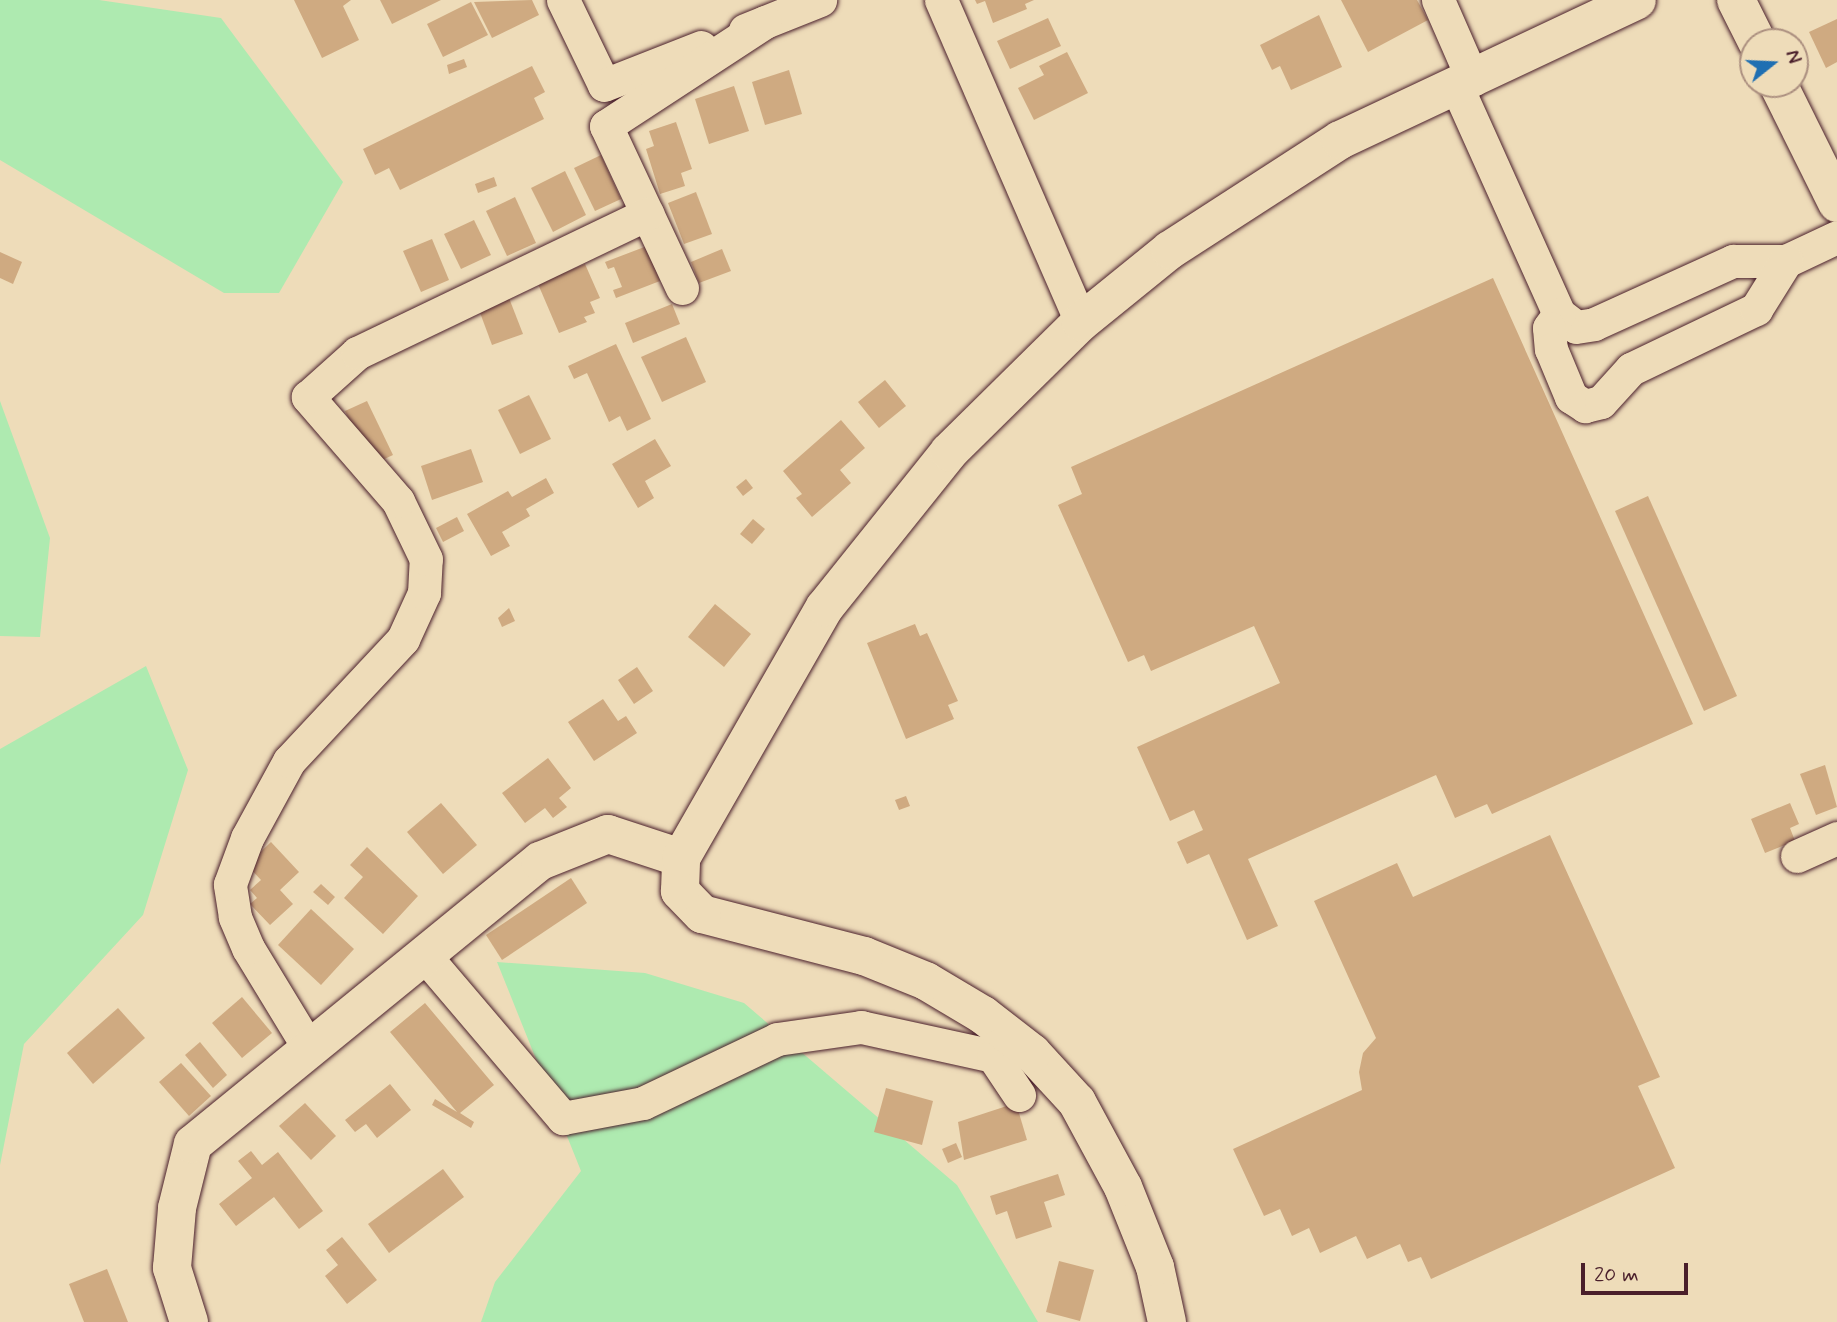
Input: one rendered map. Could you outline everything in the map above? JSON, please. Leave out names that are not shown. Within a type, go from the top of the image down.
[{"type":"street","points":[[563,0],[604,86],[821,0]]},
{"type":"street","points":[[942,0],[1081,322]]},
{"type":"street","points":[[1438,0],[1465,83],[1559,314],[1576,327],[1594,324],[1733,261],[1786,261],[1837,237]]},
{"type":"street","points":[[1167,1322],[1155,1267],[1123,1187],[1077,1102],[1032,1053],[983,1015],[926,981],[864,956],[702,914],[681,891],[681,858],[825,607],[949,452],[1081,322],[1170,250],[1340,140],[1637,0]]},
{"type":"street","points":[[1736,0],[1750,28]]},
{"type":"street","points":[[682,288],[606,126],[765,22]]},
{"type":"street","points":[[1785,98],[1837,203]]},
{"type":"street","points":[[310,1050],[248,948],[234,917],[230,884],[247,838],[289,761],[403,639],[424,593],[426,559],[398,501],[308,397],[357,353],[647,214]]},
{"type":"street","points":[[1559,314],[1549,328],[1550,349],[1571,397],[1585,406],[1607,396],[1631,369],[1756,309],[1786,261]]},
{"type":"street","points":[[189,1322],[172,1268],[177,1208],[193,1144],[540,861],[608,834],[681,858]]},
{"type":"street","points":[[1797,856],[1837,838]]},
{"type":"street","points":[[425,956],[563,1118],[643,1103],[778,1039],[862,1027],[993,1056],[1019,1095]]},
{"type":"green space","points":[[0,0],[99,0],[221,18],[343,182],[279,293],[224,293],[0,160]]},
{"type":"green space","points":[[0,401],[50,538],[40,637],[0,636]]},
{"type":"green space","points":[[146,666],[188,770],[143,915],[24,1044],[0,1165],[0,749]]},
{"type":"green space","points":[[497,962],[645,973],[744,1003],[957,1185],[1038,1322],[481,1322],[495,1282],[581,1171]]},
{"type":"building","points":[[294,0],[351,0],[343,6],[359,40],[322,58]]},
{"type":"building","points":[[380,0],[441,0],[392,24]]},
{"type":"building","points":[[532,0],[539,15],[492,38],[474,2]]},
{"type":"building","points":[[975,0],[1034,0],[1025,4],[1027,9],[993,23],[985,1],[977,4]]},
{"type":"building","points":[[1341,0],[1417,0],[1428,20],[1368,52]]},
{"type":"building","points":[[471,2],[488,35],[443,57],[427,24]]},
{"type":"building","points":[[1319,15],[1342,67],[1291,90],[1280,66],[1272,70],[1260,45]]},
{"type":"building","points":[[1048,18],[1061,46],[1010,69],[997,41]]},
{"type":"building","points":[[1837,19],[1837,62],[1826,68],[1809,32]]},
{"type":"building","points":[[1067,52],[1088,93],[1034,120],[1018,88],[1044,75],[1039,66]]},
{"type":"building","points":[[464,59],[467,67],[449,74],[447,65]]},
{"type":"building","points":[[532,66],[545,92],[534,98],[544,119],[400,190],[389,168],[375,175],[363,149]]},
{"type":"building","points":[[789,70],[802,114],[765,125],[752,82]]},
{"type":"building","points":[[734,86],[749,131],[709,144],[695,99]]},
{"type":"building","points":[[676,122],[692,169],[681,173],[685,186],[660,194],[646,149],[654,146],[649,131]]},
{"type":"building","points":[[601,155],[621,199],[595,211],[574,168]]},
{"type":"building","points":[[565,171],[586,215],[553,232],[531,188]]},
{"type":"building","points":[[494,177],[497,186],[478,193],[475,184]]},
{"type":"building","points":[[696,192],[712,234],[684,244],[668,203]]},
{"type":"building","points":[[515,197],[536,243],[507,256],[486,211]]},
{"type":"building","points":[[474,220],[491,255],[461,269],[444,234]]},
{"type":"building","points":[[432,239],[449,280],[421,292],[403,251]]},
{"type":"building","points":[[647,246],[660,281],[616,298],[613,290],[622,287],[614,267],[608,269],[605,262]]},
{"type":"building","points":[[722,249],[731,271],[699,283],[691,262]]},
{"type":"building","points":[[0,252],[22,262],[13,284],[0,278]]},
{"type":"building","points":[[585,264],[600,298],[590,302],[595,313],[584,317],[587,322],[559,333],[538,284]]},
{"type":"building","points":[[1493,278],[1693,724],[1492,814],[1487,804],[1455,818],[1436,775],[1248,859],[1278,926],[1247,940],[1209,854],[1187,864],[1177,842],[1203,830],[1194,810],[1170,821],[1137,747],[1280,683],[1254,626],[1151,671],[1144,655],[1128,662],[1058,505],[1082,494],[1071,467]]},
{"type":"building","points":[[509,298],[523,334],[492,345],[479,310]]},
{"type":"building","points":[[672,304],[680,324],[633,343],[625,323]]},
{"type":"building","points":[[686,337],[706,382],[662,402],[641,357]]},
{"type":"building","points":[[616,344],[651,419],[627,431],[620,416],[609,422],[587,373],[574,379],[568,366]]},
{"type":"building","points":[[885,380],[906,406],[879,428],[858,402]]},
{"type":"building","points":[[529,395],[551,439],[520,454],[498,410]]},
{"type":"building","points":[[367,401],[393,455],[378,462],[367,458],[345,411]]},
{"type":"building","points":[[841,420],[865,448],[840,470],[851,483],[812,517],[796,498],[802,494],[783,471]]},
{"type":"building","points":[[655,439],[671,466],[645,481],[654,498],[638,508],[612,464]]},
{"type":"building","points":[[471,449],[483,482],[432,500],[421,466]]},
{"type":"building","points":[[546,478],[554,493],[526,509],[530,516],[502,532],[510,546],[491,556],[467,514],[508,491],[512,497]]},
{"type":"building","points":[[746,479],[753,488],[743,496],[736,487]]},
{"type":"building","points":[[1648,496],[1737,696],[1704,711],[1615,511]]},
{"type":"building","points":[[457,517],[464,531],[443,542],[436,528]]},
{"type":"building","points":[[753,519],[765,529],[752,544],[740,534]]},
{"type":"building","points":[[715,604],[751,634],[724,667],[688,637]]},
{"type":"building","points":[[509,608],[515,621],[502,627],[498,618]]},
{"type":"building","points":[[915,624],[920,636],[927,633],[958,701],[948,705],[954,719],[906,739],[867,643]]},
{"type":"building","points":[[637,667],[653,691],[634,704],[618,680]]},
{"type":"building","points":[[603,699],[618,721],[626,716],[637,733],[594,761],[568,722]]},
{"type":"building","points":[[548,758],[571,788],[559,798],[567,807],[553,818],[545,808],[525,823],[502,793]]},
{"type":"building","points":[[1825,765],[1837,807],[1816,815],[1800,774]]},
{"type":"building","points":[[906,796],[910,806],[899,810],[895,800]]},
{"type":"building","points":[[441,803],[477,845],[443,874],[407,832]]},
{"type":"building","points":[[1790,803],[1799,824],[1790,828],[1795,841],[1765,853],[1751,819]]},
{"type":"building","points":[[1550,835],[1660,1077],[1638,1086],[1675,1168],[1431,1279],[1421,1257],[1408,1262],[1400,1244],[1367,1259],[1356,1236],[1320,1253],[1309,1228],[1292,1236],[1280,1209],[1264,1216],[1233,1149],[1362,1090],[1359,1072],[1363,1053],[1376,1038],[1314,901],[1397,863],[1413,897]]},
{"type":"building","points":[[271,842],[299,872],[280,890],[293,904],[270,925],[250,904],[257,898],[250,890],[261,880],[247,865]]},
{"type":"building","points":[[367,847],[418,896],[383,934],[344,898],[363,877],[350,865]]},
{"type":"building","points":[[571,878],[587,903],[502,960],[486,935]]},
{"type":"building","points":[[321,884],[335,897],[328,905],[313,892]]},
{"type":"building","points":[[311,909],[354,949],[321,985],[278,945]]},
{"type":"building","points":[[242,997],[272,1033],[242,1058],[212,1023]]},
{"type":"building","points":[[425,1003],[494,1085],[460,1113],[474,1122],[471,1128],[432,1105],[435,1099],[457,1112],[390,1032]]},
{"type":"building","points":[[118,1008],[145,1038],[93,1084],[67,1053]]},
{"type":"building","points":[[200,1042],[227,1075],[213,1088],[185,1055]]},
{"type":"building","points":[[181,1063],[211,1096],[189,1116],[159,1082]]},
{"type":"building","points":[[390,1084],[411,1110],[377,1138],[366,1124],[355,1132],[345,1120]]},
{"type":"building","points":[[886,1088],[933,1101],[922,1145],[874,1132]]},
{"type":"building","points":[[305,1103],[336,1136],[311,1160],[279,1126]]},
{"type":"building","points":[[1016,1103],[1027,1140],[964,1160],[958,1122]]},
{"type":"building","points":[[956,1143],[962,1157],[948,1163],[942,1149]]},
{"type":"building","points":[[251,1151],[262,1165],[278,1152],[323,1211],[299,1229],[274,1197],[236,1226],[219,1204],[252,1178],[238,1161]]},
{"type":"building","points":[[443,1169],[464,1197],[389,1253],[368,1224]]},
{"type":"building","points":[[1058,1174],[1065,1195],[1044,1202],[1052,1227],[1016,1239],[1007,1211],[996,1215],[990,1196]]},
{"type":"building","points":[[342,1237],[377,1280],[347,1304],[325,1276],[338,1265],[326,1250]]},
{"type":"building","points":[[1059,1261],[1094,1270],[1080,1321],[1046,1312]]},
{"type":"building","points":[[107,1269],[128,1322],[84,1322],[69,1284]]}]
